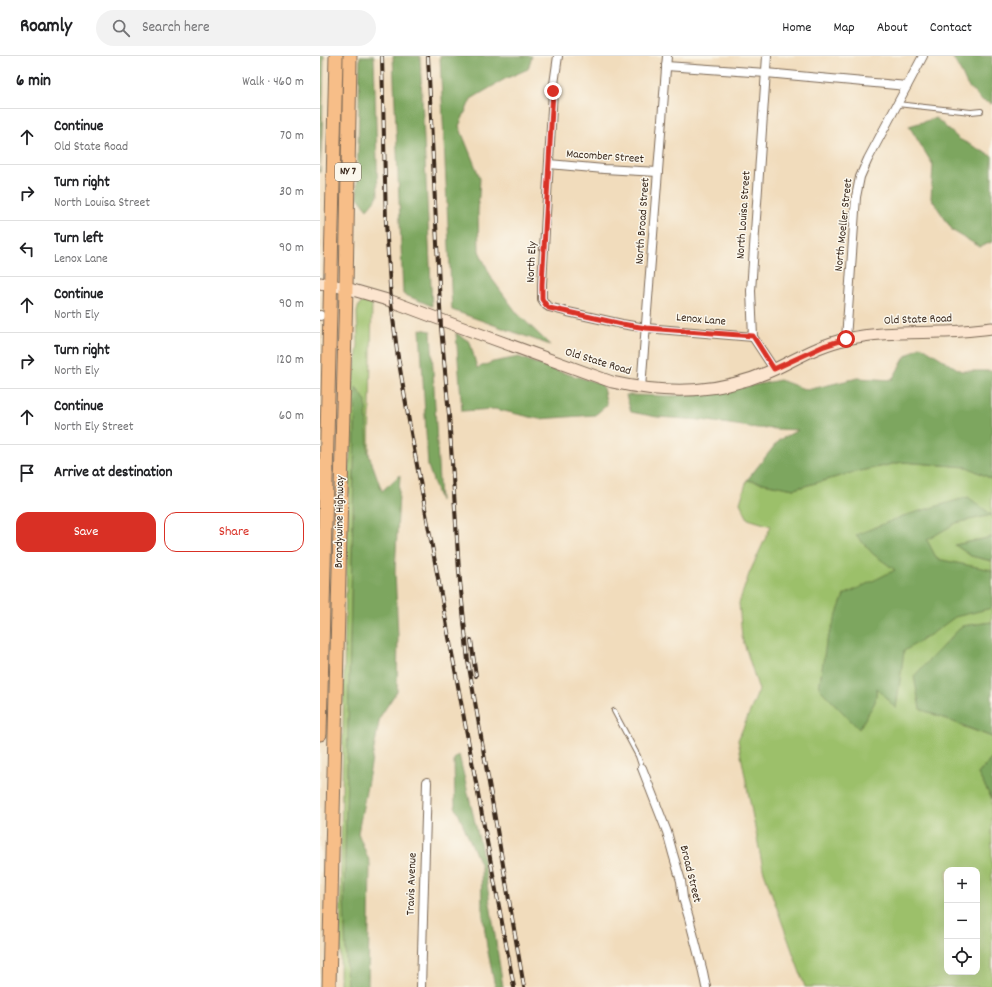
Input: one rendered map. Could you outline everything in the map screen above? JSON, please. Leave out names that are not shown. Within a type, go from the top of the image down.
[{"type":"main road","name":"Brandywine Highway","points":[[320,734],[325,284],[336,56]]},
{"type":"main road","name":"Brandywine Highway","points":[[330,987],[350,56]]},
{"type":"street","name":"North Ely","points":[[558,56],[553,91],[542,299],[549,308],[646,328]]},
{"type":"street","name":"North Broad Street","points":[[641,388],[667,56]]},
{"type":"street","name":"North Louisa Street","points":[[767,56],[751,291],[753,336],[774,369]]},
{"type":"street","name":"North Moeller Street","points":[[846,339],[856,197],[860,177],[868,159],[923,56]]},
{"type":"street","points":[[666,66],[766,73],[907,86]]},
{"type":"street","name":"Macomber Street","points":[[549,164],[658,172]]},
{"type":"street","name":"Old State Road","points":[[325,284],[346,288],[391,301],[612,382],[657,390],[702,390],[740,382],[758,376],[824,346],[846,339],[886,334],[943,332],[992,328]]},
{"type":"street","name":"Lenox Lane","points":[[646,328],[753,336]]},
{"type":"street","name":"Broad Street","points":[[642,768],[674,854],[681,881],[683,898],[706,987]]},
{"type":"street","name":"Travis Avenue","points":[[421,987],[427,782]]},
{"type":"lane","points":[[897,104],[971,112],[982,111]]},
{"type":"lane","points":[[614,710],[638,756],[642,768]]},
{"type":"green space","points":[[320,56],[324,56],[320,173]]},
{"type":"green space","points":[[360,56],[374,56],[378,196],[367,209],[357,196]]},
{"type":"green space","points":[[393,56],[420,56],[432,306],[403,294]]},
{"type":"green space","points":[[440,56],[532,56],[528,69],[505,79],[471,99],[459,126],[480,178],[478,212],[479,251],[492,279],[517,313],[550,345],[452,310]]},
{"type":"green space","points":[[961,56],[992,56],[992,104],[981,100],[967,85],[953,58]]},
{"type":"green space","points":[[936,118],[959,139],[992,156],[992,242],[980,247],[953,231],[931,198],[933,165],[909,126]]},
{"type":"green space","points":[[366,300],[372,302],[369,456],[356,388],[344,898],[347,987],[340,987],[345,624],[352,390],[358,345],[357,312],[359,305]]},
{"type":"green space","points":[[420,329],[431,331],[440,501],[428,466]]},
{"type":"green space","points":[[456,333],[470,342],[477,368],[493,362],[519,357],[554,370],[602,384],[607,405],[595,415],[539,419],[495,409],[462,411]]},
{"type":"green space","points":[[921,346],[961,371],[992,371],[992,479],[967,467],[902,462],[851,473],[794,489],[747,480],[779,440],[798,430],[757,428],[701,420],[657,417],[631,412],[626,395],[673,396],[719,392],[780,380],[807,390],[858,378],[892,380],[905,357]]},
{"type":"green space","points":[[356,387],[366,401],[368,452],[382,491],[400,475],[395,572],[398,636],[397,691],[380,717],[358,833],[370,863],[368,987],[347,987],[344,898]]},
{"type":"green space","points":[[902,462],[968,467],[992,479],[992,537],[956,545],[971,556],[992,561],[992,622],[962,626],[962,726],[992,737],[992,758],[978,774],[992,799],[992,987],[805,987],[763,869],[738,740],[759,690],[742,637],[739,603],[749,574],[771,526],[748,519],[740,503],[747,480],[794,489],[851,473]]},
{"type":"green space","points":[[968,497],[992,515],[956,523],[927,540],[937,559],[992,570],[992,608],[955,617],[904,651],[896,709],[877,688],[875,702],[859,729],[819,688],[826,643],[844,595],[895,570],[873,554],[856,535],[903,516]]},
{"type":"green space","points":[[992,537],[992,561],[971,556],[955,545]]},
{"type":"green space","points":[[992,622],[992,737],[920,709],[914,676],[962,626]]},
{"type":"green space","points":[[459,755],[482,852],[503,987],[495,987],[487,947],[482,908],[481,866],[455,806],[454,759]]},
{"type":"green space","points":[[992,758],[992,799],[978,774]]},
{"type":"railway","points":[[382,56],[386,223],[391,301],[397,351],[514,987]]},
{"type":"railway","points":[[428,56],[441,327],[449,415],[459,571],[468,661],[524,987]]},
{"type":"railway","points":[[471,640],[476,676]]},
{"type":"route","points":[[553,91],[542,284],[542,299],[549,308],[646,328],[753,336],[774,369],[807,353],[846,339]]}]
